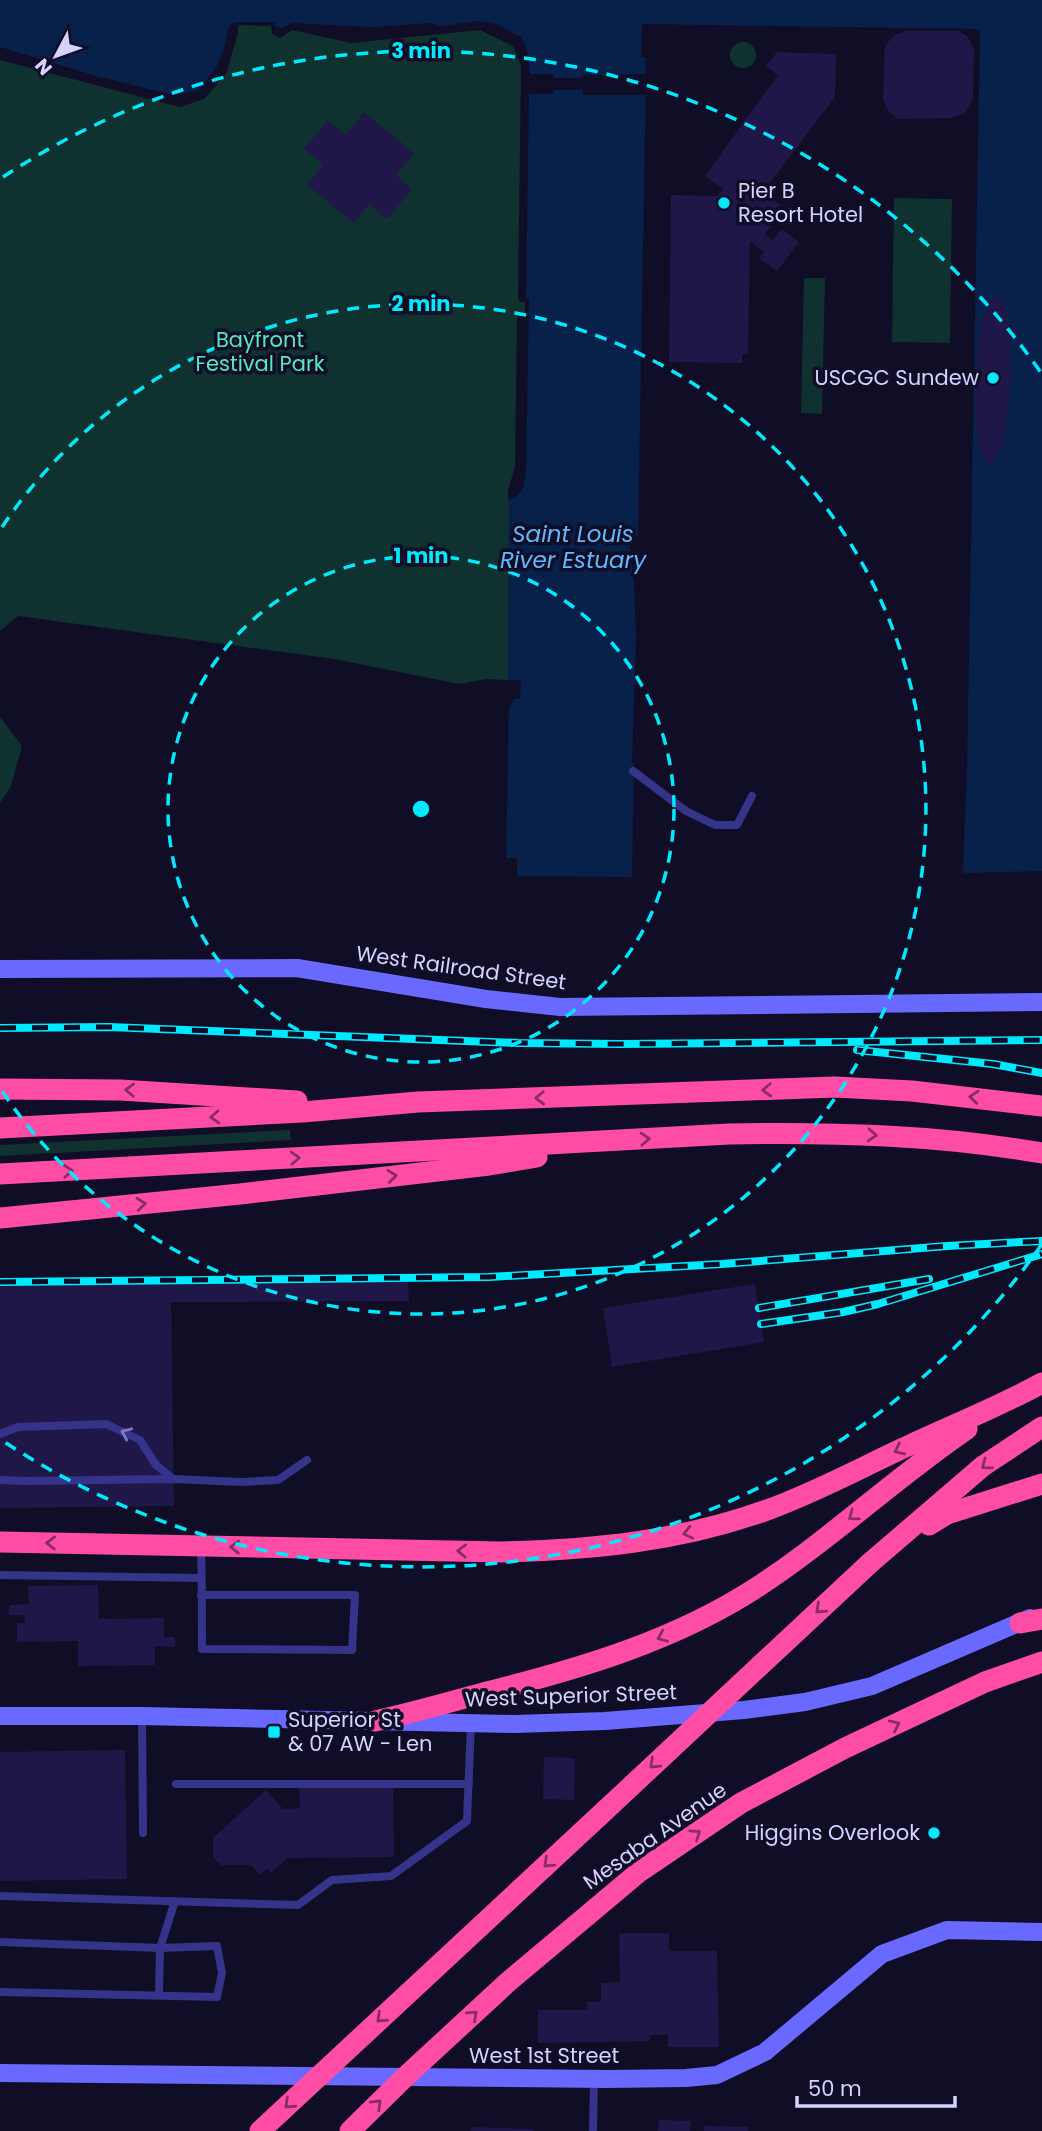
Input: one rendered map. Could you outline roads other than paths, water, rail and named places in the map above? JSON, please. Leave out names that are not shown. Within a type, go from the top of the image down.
[{"type":"highway","points":[[0,1128],[369,1106],[835,1087],[912,1091],[1042,1106]]},
{"type":"highway","points":[[0,1089],[131,1090],[369,1106]]},
{"type":"highway","points":[[0,1174],[729,1134],[838,1133],[962,1141],[1042,1153]]},
{"type":"highway","points":[[0,1218],[489,1165],[601,1142]]},
{"type":"highway","points":[[0,1542],[501,1552],[567,1551],[630,1544],[717,1526],[767,1510],[1006,1403],[1042,1383]]},
{"type":"highway","points":[[375,1721],[580,1668],[666,1635],[715,1612],[784,1569],[928,1457],[1006,1403]]},
{"type":"highway","points":[[260,2131],[879,1556],[983,1466],[1042,1427]]},
{"type":"highway","points":[[879,1556],[947,1514],[1042,1484]]},
{"type":"highway","points":[[1020,1623],[1042,1619]]},
{"type":"highway","name":"Mesaba Avenue","points":[[350,2131],[508,1982],[639,1872],[741,1803],[845,1748],[985,1682],[1042,1662]]},
{"type":"street","name":"West Railroad Street","points":[[0,969],[297,968],[486,999],[559,1007],[1042,1002]]},
{"type":"street","name":"West Superior Street","points":[[0,1716],[142,1716],[515,1724],[605,1721],[744,1710],[806,1702],[872,1686],[1042,1611]]},
{"type":"street","name":"West 1st Street","points":[[0,2073],[594,2079],[717,2075],[765,2052],[882,1954],[947,1930],[1042,1932]]},
{"type":"lane","points":[[633,771],[686,811],[715,825],[737,825],[752,796]]},
{"type":"lane","points":[[0,1434],[18,1427],[106,1424],[140,1440],[156,1465],[173,1479]]},
{"type":"lane","points":[[0,1480],[173,1479],[241,1482],[278,1479],[307,1460]]},
{"type":"lane","points":[[201,1546],[201,1595],[202,1649],[352,1650],[355,1595],[201,1595]]},
{"type":"lane","points":[[0,1575],[201,1578]]},
{"type":"lane","points":[[142,1716],[143,1833]]},
{"type":"lane","points":[[0,1896],[298,1905],[332,1880],[391,1876],[467,1821],[471,1723]]},
{"type":"lane","points":[[176,1784],[469,1784]]},
{"type":"lane","points":[[159,1995],[160,1948],[174,1902]]},
{"type":"lane","points":[[0,1942],[160,1948],[217,1946],[222,1973],[217,1997],[0,1992]]},
{"type":"lane","points":[[593,2131],[594,2079]]},
{"type":"water","name":"Saint Louis River Estuary","points":[[0,0],[1042,0],[1042,871],[960,871],[962,771],[967,771],[978,29],[643,24],[641,57],[645,57],[646,75],[632,877],[517,876],[517,858],[506,858],[509,709],[514,699],[520,699],[521,680],[508,680],[509,499],[519,466],[529,299],[521,298],[524,65],[516,44],[480,26],[351,39],[292,26],[275,32],[274,22],[235,22],[235,32],[202,96],[180,104],[0,57]]},
{"type":"railway","points":[[0,1028],[109,1027],[518,1043],[1042,1040]]},
{"type":"railway","points":[[857,1050],[993,1064],[1042,1073]]},
{"type":"railway","points":[[0,1282],[489,1277],[722,1264],[1042,1241]]},
{"type":"railway","points":[[761,1324],[878,1304],[1042,1254]]},
{"type":"railway","points":[[759,1308],[929,1279]]},
{"type":"place","name":"Pier B Resort Hotel","points":[[724,203]]},
{"type":"place","name":"USCGC Sundew","points":[[993,378]]},
{"type":"place","name":"Superior St & 07 AW - Len","points":[[274,1732]]},
{"type":"place","name":"Higgins Overlook","points":[[934,1833]]},
{"type":"park label","name":"Bayfront Festival Park","points":[[260,352]]}]
